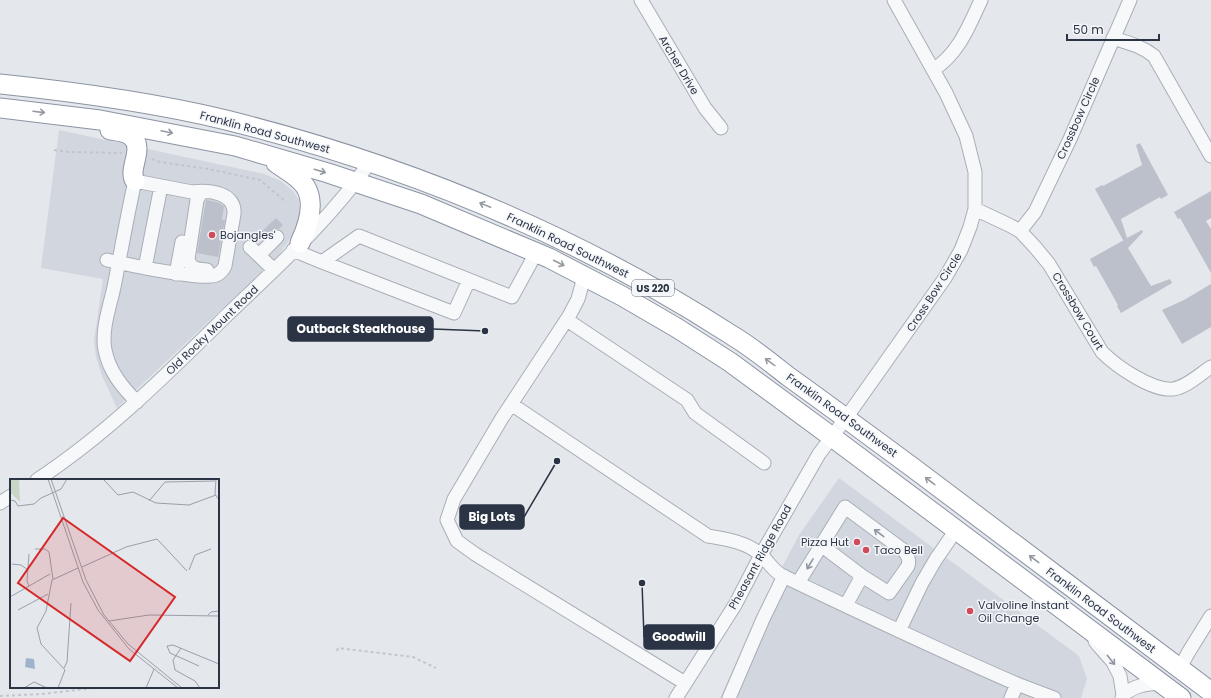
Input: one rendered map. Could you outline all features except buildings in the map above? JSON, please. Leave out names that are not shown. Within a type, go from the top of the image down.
[{"type":"highway","name":"Franklin Road Southwest","points":[[0,84],[67,91],[145,104],[223,120],[311,143],[370,162],[489,207],[541,229],[656,289],[736,337],[1211,692]]},
{"type":"highway","name":"Franklin Road Southwest","points":[[0,108],[100,120],[235,146],[356,182],[420,204],[536,253],[584,276],[671,325],[730,362],[832,436],[1181,698]]},
{"type":"highway","points":[[58,115],[130,136],[137,149],[130,183]]},
{"type":"highway","points":[[266,155],[293,174],[307,190],[310,208],[309,221],[297,247]]},
{"type":"street","name":"Archer Drive","points":[[641,0],[706,108],[721,128]]},
{"type":"street","name":"Cross Bow Circle","points":[[846,418],[945,278],[961,250],[975,209],[976,172],[966,136],[946,93],[894,0]]},
{"type":"street","points":[[933,70],[952,54],[962,41],[981,0]]},
{"type":"street","name":"Crossbow Circle","points":[[1020,231],[1035,212],[1070,139],[1130,0]]},
{"type":"street","points":[[1113,38],[1138,46],[1154,56],[1206,139],[1211,156]]},
{"type":"street","name":"Old Rocky Mount Road","points":[[38,479],[95,438],[137,402],[297,247],[347,193],[370,162]]},
{"type":"street","points":[[113,262],[176,274],[210,276],[218,274],[225,266],[235,211],[232,203],[224,195],[130,183],[113,262],[106,325],[105,350],[110,367],[116,377],[137,402]]},
{"type":"street","points":[[145,268],[161,186]]},
{"type":"street","points":[[198,192],[200,194],[197,200],[188,256],[189,264],[195,269],[211,270],[220,262],[229,211],[229,202],[224,195]]},
{"type":"street","points":[[176,274],[198,192]]},
{"type":"street","name":"Crossbow Court","points":[[975,209],[1020,231],[1035,247],[1049,264],[1102,352],[1120,368],[1144,381],[1164,388],[1174,389],[1182,386],[1211,367]]},
{"type":"street","points":[[322,262],[359,236],[512,297],[536,253]]},
{"type":"street","points":[[274,270],[255,251],[277,238]]},
{"type":"street","points":[[297,247],[322,262],[454,313],[469,280]]},
{"type":"street","points":[[584,276],[578,299],[567,320],[511,404],[454,499],[447,520],[457,541],[475,554],[685,683]]},
{"type":"street","points":[[567,320],[687,400],[695,413],[764,463]]},
{"type":"street","points":[[511,404],[708,536],[732,540],[746,546],[761,555],[776,572],[798,583],[918,640],[1017,684],[1054,698]]},
{"type":"street","name":"Pheasant Ridge Road","points":[[676,698],[735,605],[761,555],[819,454],[846,418]]},
{"type":"street","points":[[0,503],[10,497]]},
{"type":"street","points":[[798,583],[821,545],[845,507],[908,555],[908,566],[889,593],[862,576],[821,545]]},
{"type":"street","points":[[899,631],[922,583],[956,530]]},
{"type":"street","points":[[729,698],[763,619],[784,576]]},
{"type":"street","points":[[846,605],[862,576]]},
{"type":"street","points":[[1180,668],[1211,616]]},
{"type":"street","points":[[1090,630],[1098,645],[1113,662],[1120,676],[1123,696]]},
{"type":"street","points":[[1123,696],[1131,688],[1143,684],[1161,683]]},
{"type":"street","points":[[1011,698],[1017,684]]},
{"type":"path","points":[[54,150],[66,152],[128,153]]},
{"type":"path","points":[[147,158],[160,162],[190,165],[260,180],[286,202]]},
{"type":"path","points":[[337,651],[338,648],[404,656],[419,660],[436,668]]},
{"type":"path","points":[[0,696],[42,694],[93,688]]},
{"type":"shaded area","points":[[59,130],[264,174],[281,181],[293,191],[299,200],[300,212],[296,230],[278,256],[117,408],[102,376],[96,357],[94,341],[103,279],[41,268]]},
{"type":"shaded area","points":[[839,478],[1079,656],[1087,679],[1081,698],[720,698],[771,588],[799,535]]},
{"type":"place","name":"Bojangles'","points":[[212,235]]},
{"type":"place","name":"Outback Steakhouse","points":[[485,331]]},
{"type":"place","name":"Big Lots","points":[[557,461]]},
{"type":"place","name":"Pizza Hut","points":[[857,542]]},
{"type":"place","name":"Taco Bell","points":[[866,550]]},
{"type":"place","name":"Goodwill","points":[[642,583]]},
{"type":"place","name":"Valvoline Instant Oil Change","points":[[970,611]]}]
